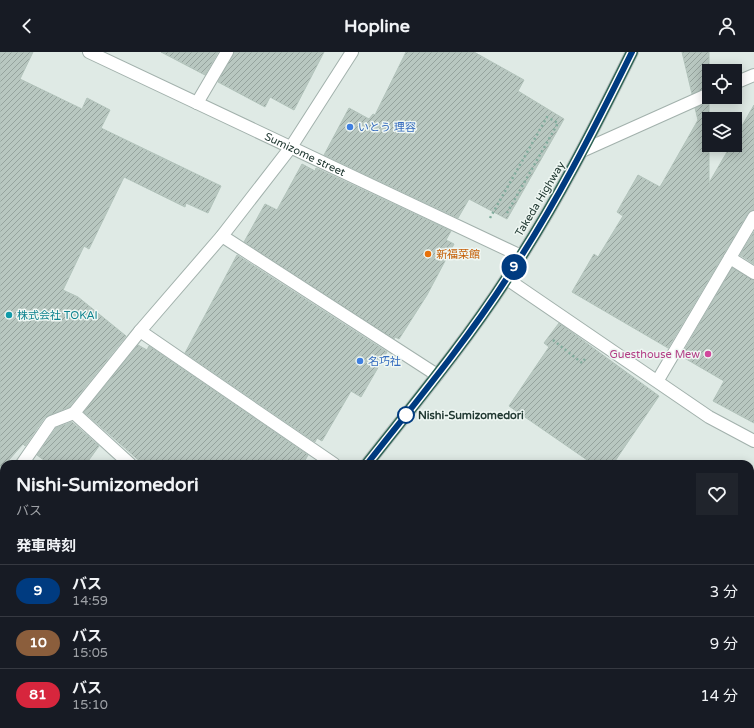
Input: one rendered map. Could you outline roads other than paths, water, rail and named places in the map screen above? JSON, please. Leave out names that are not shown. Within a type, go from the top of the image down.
[{"type":"highway","name":"Takeda Highway","points":[[369,460],[437,375],[507,279],[584,150],[632,52]]},
{"type":"street","name":"Sumizome street","points":[[89,52],[109,56],[197,104],[521,256]]},
{"type":"street","points":[[197,104],[227,52]]},
{"type":"street","points":[[25,460],[52,422],[74,413],[140,331],[222,236],[291,148],[352,52]]},
{"type":"street","points":[[742,80],[754,75]]},
{"type":"street","points":[[584,150],[702,97]]},
{"type":"street","points":[[658,380],[754,217]]},
{"type":"street","points":[[222,236],[437,375]]},
{"type":"street","points":[[730,258],[754,273]]},
{"type":"street","points":[[507,279],[658,380],[710,417],[754,440]]},
{"type":"street","points":[[140,331],[328,460]]},
{"type":"street","points":[[74,413],[120,460]]},
{"type":"place","name":"いとう 理容","points":[[350,127]]},
{"type":"place","name":"新福菜館","points":[[428,254]]},
{"type":"place","name":"株式会社 TOKAI","points":[[9,315]]},
{"type":"place","name":"Guesthouse Mew","points":[[708,354]]},
{"type":"place","name":"名巧社","points":[[360,361]]},
{"type":"place","name":"Nishi-Sumizomedori","points":[[406,415]]}]
